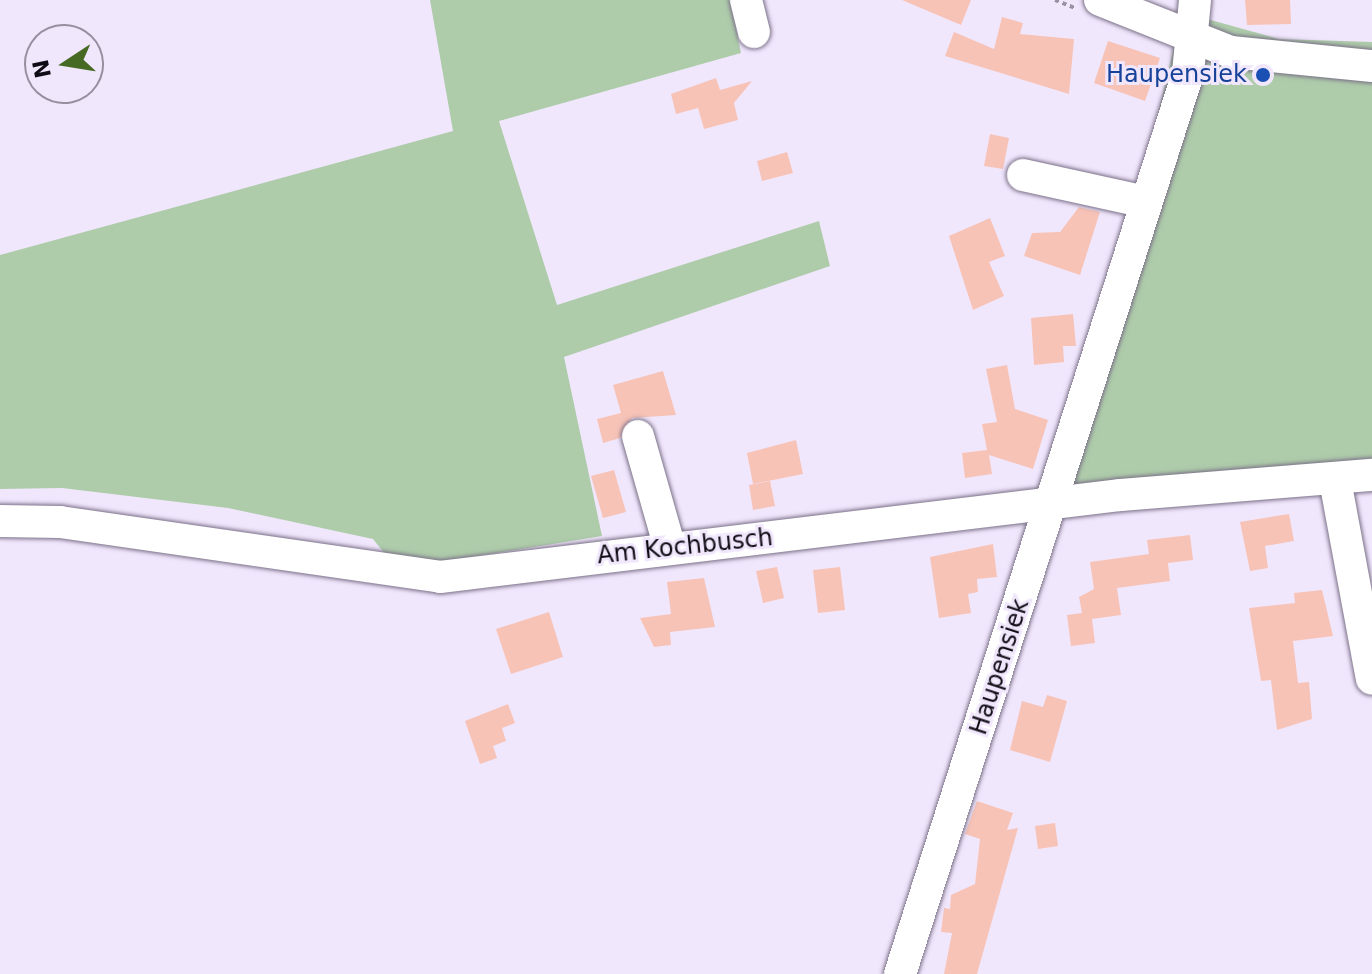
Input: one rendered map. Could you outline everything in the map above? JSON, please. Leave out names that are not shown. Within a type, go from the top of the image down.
[{"type":"street","points":[[746,0],[754,32]]},
{"type":"street","points":[[1100,0],[1193,38],[1258,58],[1372,66]]},
{"type":"street","name":"Haupensiek","points":[[900,974],[1052,509],[1141,201],[1188,73],[1195,0]]},
{"type":"street","points":[[1023,175],[1141,201]]},
{"type":"street","points":[[638,436],[670,548]]},
{"type":"street","name":"Am Kochbusch","points":[[0,521],[60,522],[440,577],[670,548],[1052,509],[1121,495],[1372,475]]},
{"type":"street","points":[[1335,480],[1372,679]]},
{"type":"green space","points":[[430,0],[730,0],[741,53],[499,121],[557,305],[819,221],[830,266],[564,357],[602,536],[397,569],[373,539],[228,508],[62,488],[0,489],[0,255],[453,131]]},
{"type":"green space","points":[[1182,12],[1279,39],[1372,42],[1372,472],[1066,505]]},
{"type":"building","points":[[902,0],[971,0],[961,25]]},
{"type":"building","points":[[1245,0],[1290,0],[1291,24],[1247,25]]},
{"type":"building","points":[[1002,17],[1023,23],[1020,34],[1074,39],[1069,94],[945,56],[954,32],[994,49]]},
{"type":"building","points":[[1108,41],[1160,58],[1145,101],[1094,83]]},
{"type":"building","points":[[716,78],[720,90],[752,81],[734,103],[738,120],[704,129],[698,108],[676,114],[671,94]]},
{"type":"building","points":[[990,134],[1009,138],[1003,169],[984,166]]},
{"type":"building","points":[[787,152],[793,173],[762,181],[757,161]]},
{"type":"building","points":[[1079,207],[1100,212],[1080,275],[1024,256],[1032,233],[1060,232]]},
{"type":"building","points":[[990,218],[1005,256],[989,262],[1004,296],[973,310],[949,236]]},
{"type":"building","points":[[1073,314],[1076,346],[1063,346],[1064,362],[1034,365],[1031,318]]},
{"type":"building","points":[[1007,365],[1015,409],[1048,420],[1033,469],[989,455],[992,474],[965,478],[962,453],[987,450],[982,424],[997,422],[986,369]]},
{"type":"building","points":[[663,371],[676,415],[632,418],[620,438],[603,443],[597,419],[621,413],[613,385]]},
{"type":"building","points":[[796,440],[803,474],[753,484],[747,453]]},
{"type":"building","points":[[614,470],[626,512],[603,518],[591,476]]},
{"type":"building","points":[[770,481],[775,506],[753,510],[749,485]]},
{"type":"building","points":[[1289,514],[1294,541],[1265,546],[1268,568],[1250,571],[1240,522]]},
{"type":"building","points":[[1190,535],[1193,560],[1168,563],[1170,581],[1117,588],[1121,615],[1092,619],[1095,643],[1071,646],[1067,615],[1082,613],[1079,597],[1094,589],[1090,562],[1149,554],[1147,540]]},
{"type":"building","points":[[993,544],[997,577],[977,579],[978,592],[968,594],[971,613],[939,618],[930,557]]},
{"type":"building","points":[[777,567],[784,598],[763,603],[756,571]]},
{"type":"building","points":[[840,567],[845,610],[818,613],[813,570]]},
{"type":"building","points":[[704,578],[715,627],[670,632],[671,645],[654,647],[640,618],[671,614],[667,582]]},
{"type":"building","points":[[1322,590],[1333,636],[1293,641],[1298,683],[1309,682],[1312,719],[1277,730],[1271,680],[1261,681],[1249,608],[1295,603],[1294,593]]},
{"type":"building","points":[[549,612],[563,657],[511,674],[496,629]]},
{"type":"building","points":[[1047,695],[1067,701],[1050,762],[1010,750],[1022,701],[1043,707]]},
{"type":"building","points":[[508,704],[515,723],[502,728],[506,741],[493,746],[497,758],[480,764],[465,721]]},
{"type":"building","points":[[977,801],[1013,813],[1007,830],[1018,828],[977,974],[944,974],[952,933],[941,932],[944,908],[950,909],[951,895],[975,884],[980,839],[965,834]]},
{"type":"building","points":[[1055,823],[1058,846],[1038,849],[1035,826]]},
{"type":"place","name":"Haupensiek","points":[[1263,75]]}]
